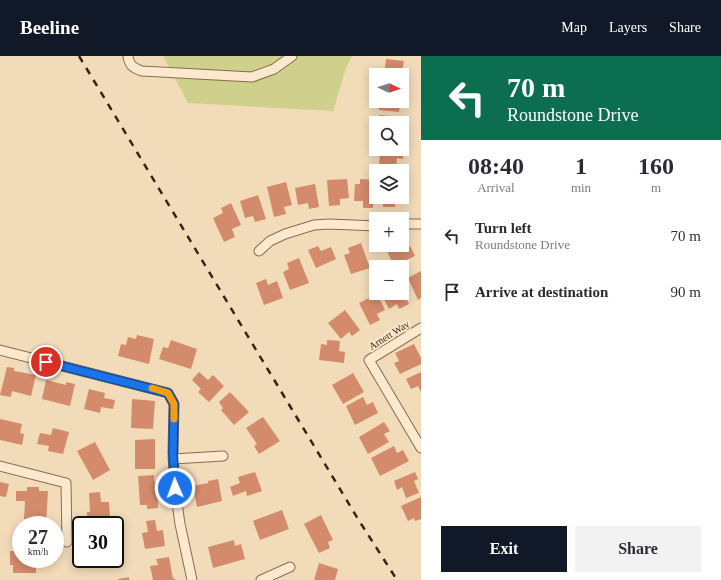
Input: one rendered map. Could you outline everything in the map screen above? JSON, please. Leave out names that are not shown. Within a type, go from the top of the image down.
[{"type":"street","points":[[128,56],[129,64],[134,69],[142,71],[252,77],[274,69],[292,56]]},
{"type":"street","points":[[409,224],[421,224]]},
{"type":"street","points":[[259,251],[270,241],[285,234],[314,225],[369,226]]},
{"type":"street","name":"Arnett Way","points":[[421,328],[369,360],[421,448]]},
{"type":"street","points":[[0,350],[168,393],[174,404],[175,488],[180,524],[192,580]]},
{"type":"street","points":[[174,459],[223,456]]},
{"type":"street","points":[[0,466],[66,483],[67,542]]},
{"type":"street","points":[[261,580],[290,567]]},
{"type":"green space","points":[[163,56],[352,56],[346,68],[333,111],[188,103]]},
{"type":"building","points":[[386,59],[404,61],[403,68],[385,68]]},
{"type":"building","points":[[379,108],[400,108],[399,112],[379,110]]},
{"type":"building","points":[[380,156],[403,156],[403,159],[397,158],[396,164],[379,164]]},
{"type":"building","points":[[347,179],[349,198],[340,199],[340,205],[329,206],[327,180]]},
{"type":"building","points":[[360,179],[369,180],[369,204],[373,204],[373,208],[363,208],[363,201],[354,201],[355,184],[360,184]]},
{"type":"building","points":[[286,182],[292,205],[284,207],[286,214],[274,217],[267,187]]},
{"type":"building","points":[[315,184],[319,207],[309,209],[308,203],[298,205],[295,188]]},
{"type":"building","points":[[258,195],[266,219],[255,222],[253,216],[245,218],[240,201]]},
{"type":"building","points":[[231,203],[241,225],[232,229],[235,237],[224,242],[213,218],[223,213],[221,208]]},
{"type":"building","points":[[383,204],[395,204],[395,207],[383,207]]},
{"type":"building","points":[[361,243],[369,268],[351,274],[344,255],[350,253],[348,248]]},
{"type":"building","points":[[318,246],[321,251],[331,247],[336,259],[316,268],[308,250]]},
{"type":"building","points":[[410,246],[415,256],[407,260],[391,260],[387,252],[409,252]]},
{"type":"building","points":[[299,258],[309,283],[290,290],[283,272],[289,269],[287,263]]},
{"type":"building","points":[[421,271],[421,298],[418,300],[409,280],[409,277]]},
{"type":"building","points":[[266,279],[268,285],[277,281],[283,298],[264,305],[256,283]]},
{"type":"building","points":[[369,298],[369,300],[380,300],[385,310],[377,314],[380,320],[370,325],[359,303]]},
{"type":"building","points":[[384,300],[407,300],[409,304],[399,309],[397,304],[389,309]]},
{"type":"building","points":[[345,310],[360,330],[352,336],[349,332],[341,339],[328,323]]},
{"type":"building","points":[[137,335],[154,339],[149,364],[118,356],[121,344],[126,345],[128,337],[136,339]]},
{"type":"building","points":[[171,340],[197,349],[191,369],[159,359],[163,347],[168,348]]},
{"type":"building","points":[[327,340],[340,341],[339,351],[345,352],[344,363],[319,360],[321,344],[327,345]]},
{"type":"building","points":[[414,344],[421,358],[421,364],[400,374],[394,363],[399,361],[395,353]]},
{"type":"building","points":[[7,367],[14,368],[14,371],[36,375],[31,396],[12,391],[11,397],[0,395]]},
{"type":"building","points":[[199,372],[208,380],[213,375],[224,386],[209,402],[198,392],[201,389],[192,380]]},
{"type":"building","points":[[421,372],[421,392],[418,386],[411,389],[406,379]]},
{"type":"building","points":[[353,373],[364,392],[343,404],[332,385]]},
{"type":"building","points":[[46,380],[66,385],[66,382],[75,384],[70,406],[42,399]]},
{"type":"building","points":[[89,389],[105,393],[104,398],[115,400],[113,409],[101,407],[100,413],[84,409]]},
{"type":"building","points":[[230,392],[249,412],[234,425],[221,410],[223,408],[219,402]]},
{"type":"building","points":[[363,397],[367,405],[373,402],[378,413],[355,425],[346,406]]},
{"type":"building","points":[[132,399],[155,401],[153,429],[131,428]]},
{"type":"building","points":[[263,417],[280,441],[259,454],[254,446],[257,444],[246,428]]},
{"type":"building","points":[[0,419],[22,424],[20,433],[24,434],[22,445],[0,440]]},
{"type":"building","points":[[384,422],[390,431],[384,434],[389,442],[368,454],[359,437]]},
{"type":"building","points":[[53,428],[69,432],[63,454],[48,451],[49,446],[37,444],[40,433],[51,435]]},
{"type":"building","points":[[155,439],[155,469],[135,469],[135,440]]},
{"type":"building","points":[[95,442],[110,470],[93,480],[77,451]]},
{"type":"building","points":[[394,446],[397,453],[403,450],[409,461],[380,476],[371,458]]},
{"type":"building","points":[[255,472],[262,491],[247,496],[246,491],[233,496],[230,487],[240,483],[238,477]]},
{"type":"building","points":[[415,472],[418,479],[414,481],[419,493],[406,498],[402,487],[397,490],[394,481]]},
{"type":"building","points":[[154,475],[154,482],[157,482],[158,508],[147,509],[147,505],[140,505],[138,476]]},
{"type":"building","points":[[218,479],[222,501],[197,507],[193,486]]},
{"type":"building","points":[[0,482],[9,484],[6,497],[0,496]]},
{"type":"building","points":[[27,487],[39,487],[39,491],[48,491],[47,516],[24,516],[25,501],[16,501],[16,491],[27,491]]},
{"type":"building","points":[[100,492],[101,502],[109,502],[110,516],[87,516],[87,512],[90,512],[89,493]]},
{"type":"building","points":[[421,497],[421,519],[415,521],[414,518],[408,521],[401,506]]},
{"type":"building","points":[[282,510],[289,529],[260,540],[253,521]]},
{"type":"building","points":[[321,515],[333,540],[328,542],[330,548],[319,553],[304,524]]},
{"type":"building","points":[[155,520],[157,531],[163,530],[165,546],[145,549],[142,533],[148,532],[146,521]]},
{"type":"building","points":[[234,540],[235,546],[241,544],[245,559],[213,568],[208,547]]},
{"type":"building","points":[[10,551],[12,551],[12,565],[10,565]]},
{"type":"building","points":[[169,557],[173,579],[175,578],[175,580],[153,580],[150,566],[158,565],[156,559]]},
{"type":"building","points":[[319,563],[338,569],[335,580],[314,580]]},
{"type":"building","points":[[13,568],[36,568],[36,573],[13,573]]},
{"type":"building","points":[[129,577],[129,580],[118,580],[118,579]]},
{"type":"railway","points":[[79,56],[358,519],[397,580]]},
{"type":"slow traffic","points":[[152,388],[168,393],[174,404],[174,419]]},
{"type":"route","points":[[46,362],[168,393],[174,404],[173,454],[175,488]]}]
